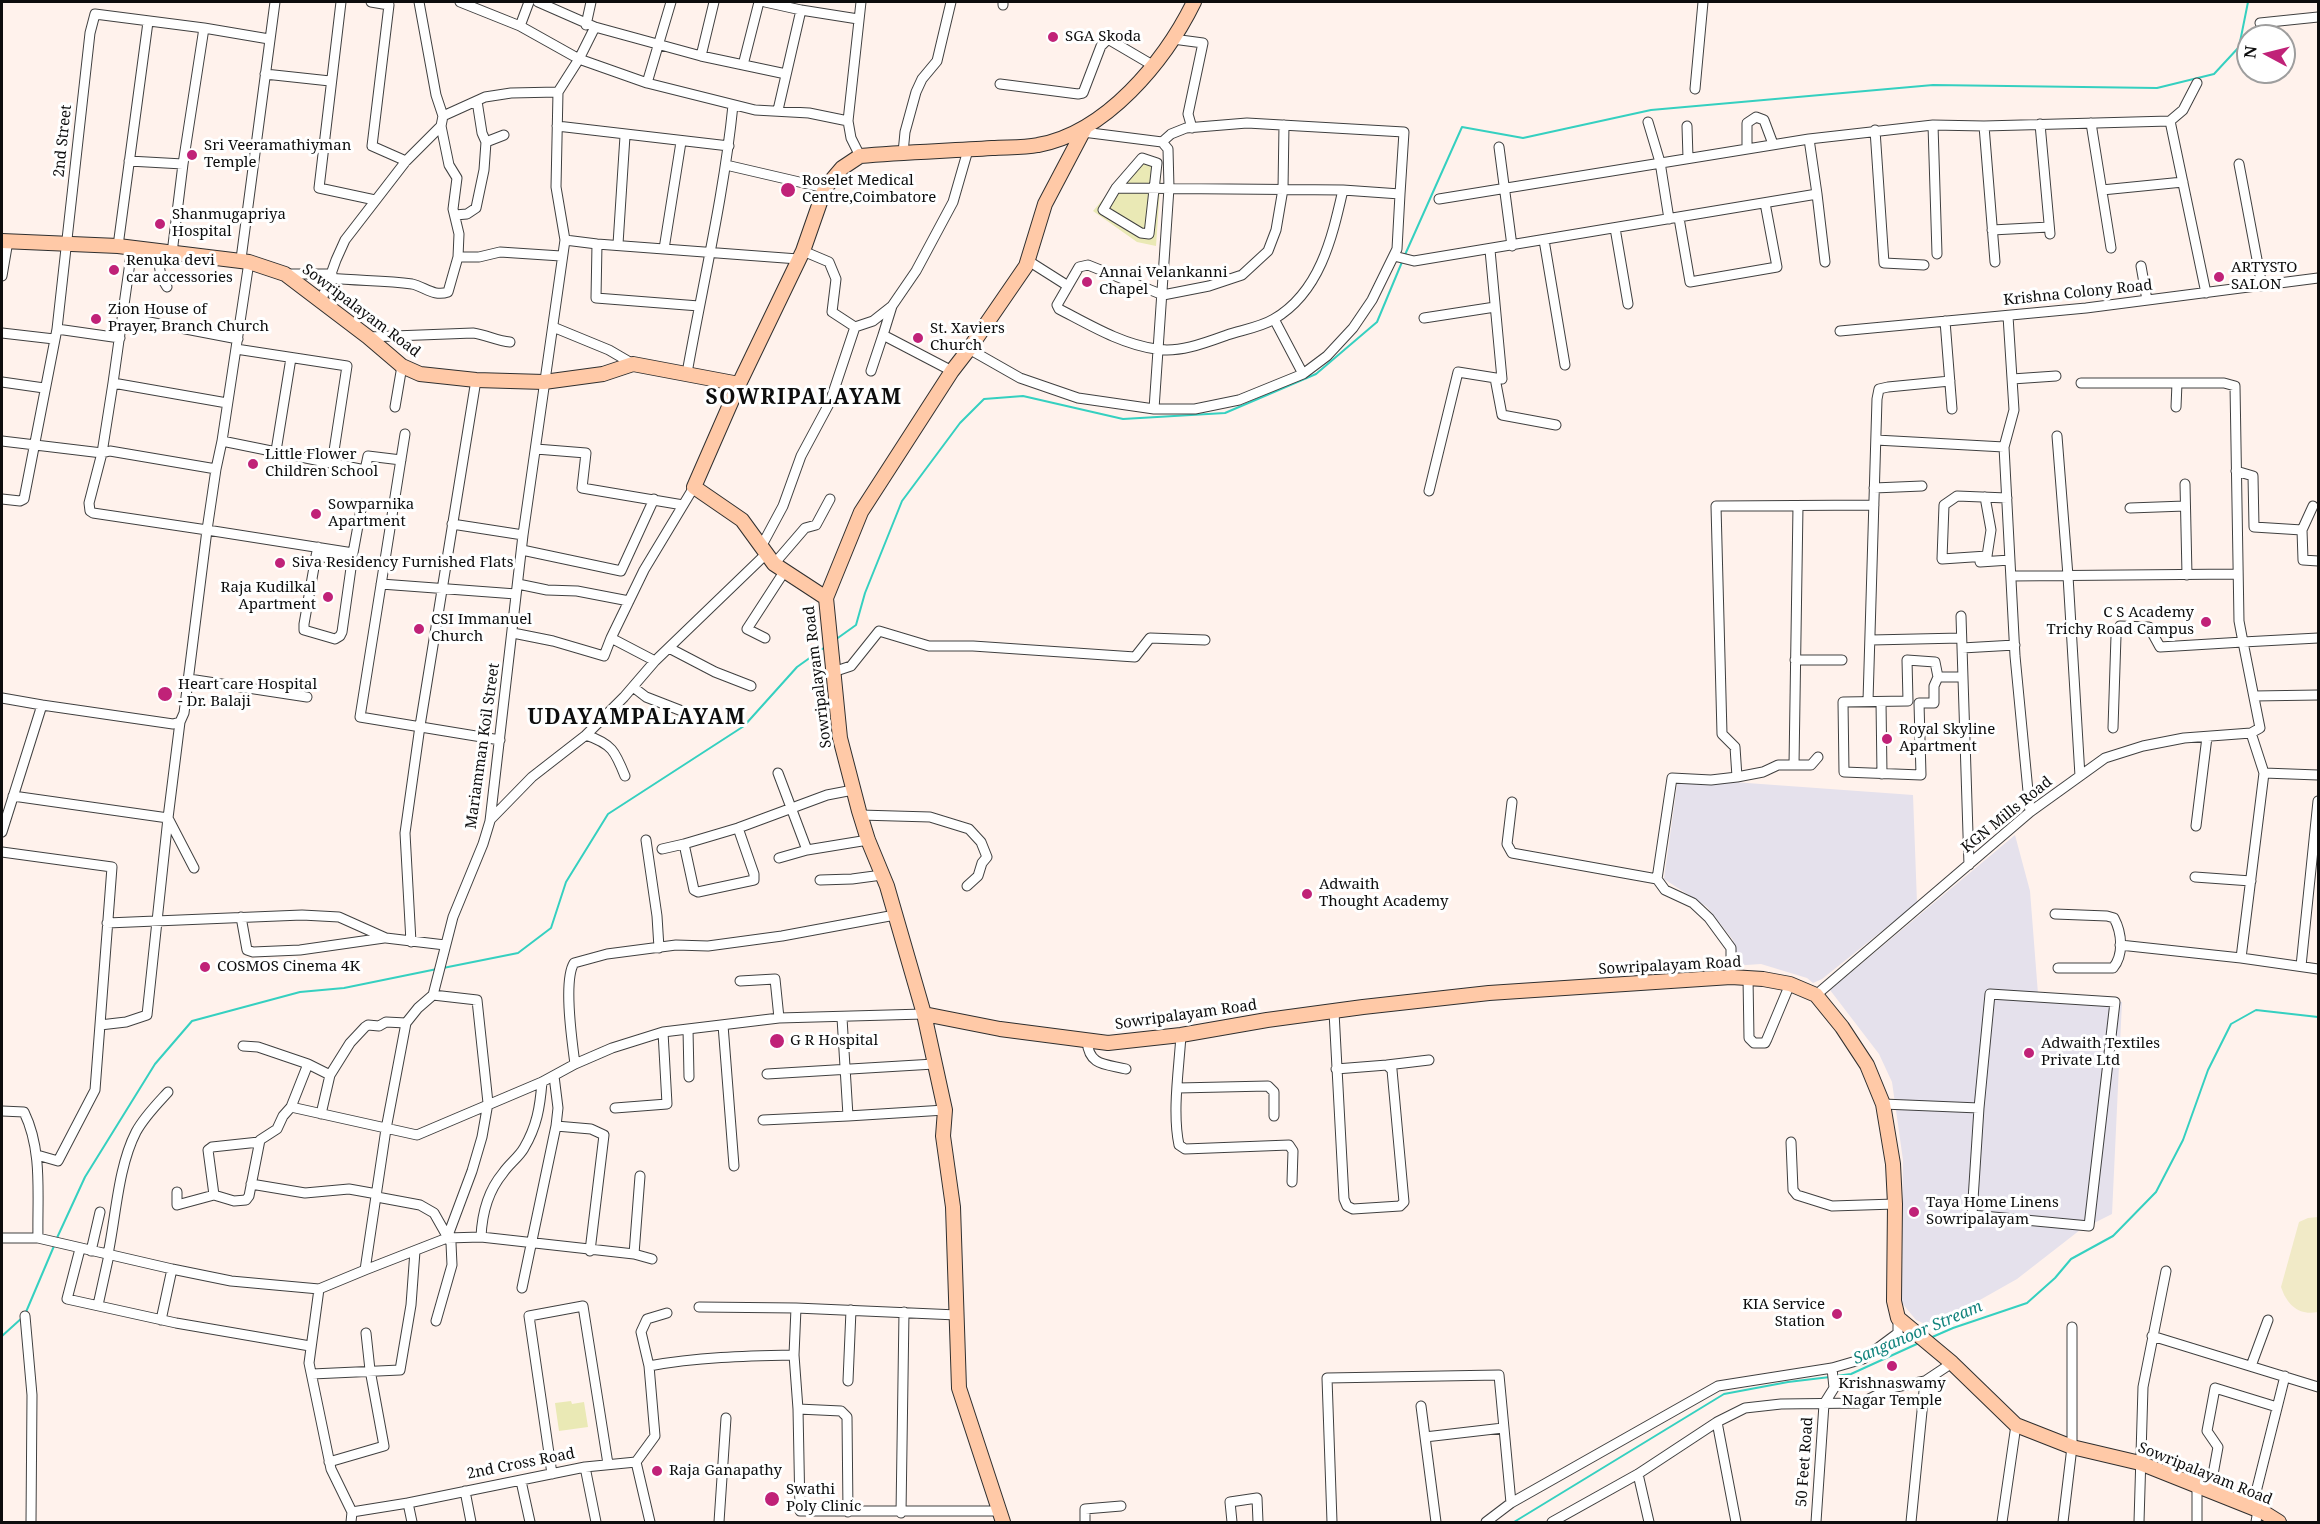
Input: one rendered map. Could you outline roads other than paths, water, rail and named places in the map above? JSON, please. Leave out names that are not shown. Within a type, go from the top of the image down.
[{"type":"street","points":[[100,1025],[126,1022],[147,1015],[180,722],[184,713],[207,530],[237,344],[274,2]]},
{"type":"street","points":[[341,2],[319,188],[375,200]]},
{"type":"street","points":[[371,2],[389,5],[372,146],[406,161]]},
{"type":"street","points":[[285,274],[397,282],[422,286],[430,292],[444,294],[448,292],[458,256],[459,234],[453,209],[457,178],[449,165],[419,2]]},
{"type":"street","points":[[460,2],[519,26],[579,59],[646,83],[755,110],[809,113],[848,122]]},
{"type":"street","points":[[519,26],[529,2]]},
{"type":"street","points":[[538,2],[560,6],[590,26],[701,56],[786,74]]},
{"type":"street","points":[[591,2],[590,26],[579,59],[558,93],[556,187],[565,240],[664,249],[800,255],[829,262],[836,279],[832,312],[855,327]]},
{"type":"street","points":[[646,83],[671,2]]},
{"type":"street","points":[[701,56],[714,2]]},
{"type":"street","points":[[743,65],[759,2]]},
{"type":"street","points":[[765,2],[858,19]]},
{"type":"street","points":[[860,156],[848,122],[861,2]]},
{"type":"street","points":[[903,153],[905,132],[916,92],[922,79],[937,61],[951,2]]},
{"type":"street","points":[[513,633],[553,641],[603,656],[644,570],[694,487],[739,384],[800,255],[825,188],[842,168],[860,156],[1037,145],[1070,136],[1108,112],[1154,66],[1173,39],[1194,2]]},
{"type":"street","points":[[1695,89],[1703,2]]},
{"type":"street","points":[[778,110],[801,9]]},
{"type":"street","name":"2nd Street","points":[[2,499],[20,501],[24,499],[57,329],[90,33],[95,14],[269,39]]},
{"type":"street","points":[[2260,23],[2319,16]]},
{"type":"street","points":[[148,21],[129,160],[123,317],[102,453],[89,503],[90,511],[207,530],[317,552],[352,561],[342,632],[335,639],[304,630],[317,552]]},
{"type":"street","points":[[172,253],[204,28]]},
{"type":"street","points":[[1000,84],[1083,93],[1101,46],[1108,39],[1154,66]]},
{"type":"street","points":[[1173,39],[1203,43],[1188,114],[1192,128]]},
{"type":"street","points":[[266,74],[330,81]]},
{"type":"street","points":[[1439,199],[1506,186],[1875,130],[1933,124],[1984,126],[2170,121],[2183,110],[2197,83]]},
{"type":"street","points":[[321,302],[345,240],[406,161],[442,121],[485,97],[511,93],[558,93]]},
{"type":"street","points":[[455,215],[467,214],[476,208],[484,170],[486,142],[482,133],[477,101]]},
{"type":"street","points":[[687,373],[726,165],[733,105]]},
{"type":"street","points":[[1747,148],[1747,123],[1756,117],[1764,120],[1773,144]]},
{"type":"street","points":[[2170,121],[2205,293]]},
{"type":"street","points":[[1648,122],[1660,162],[1669,219]]},
{"type":"street","points":[[969,349],[1020,378],[1078,398],[1154,409],[1195,409],[1239,400],[1303,374],[1327,356],[1353,328],[1372,300],[1394,256],[1404,132],[1247,123],[1192,128],[1172,134],[1162,142]]},
{"type":"street","points":[[2091,123],[2111,248]]},
{"type":"street","points":[[1933,124],[1937,254]]},
{"type":"street","points":[[1992,230],[2049,231],[2040,124]]},
{"type":"street","points":[[1284,125],[1283,189],[1276,230],[1268,251],[1242,275],[1209,286],[1163,295],[1088,265],[1079,267],[1057,305],[1059,309],[1124,340],[1156,349],[1177,349],[1206,343],[1274,319],[1305,293],[1323,262],[1343,190]]},
{"type":"street","points":[[557,126],[625,136],[729,146]]},
{"type":"street","points":[[1687,126],[1688,158]]},
{"type":"street","points":[[1984,126],[1995,262]]},
{"type":"street","points":[[1084,129],[1162,142],[1168,149],[1169,188],[1163,295],[1156,349],[1154,409]]},
{"type":"street","points":[[826,598],[861,512],[952,371],[1028,260],[1045,204],[1084,129]]},
{"type":"street","points":[[1875,130],[1884,263],[1924,265]]},
{"type":"street","points":[[486,142],[504,135]]},
{"type":"street","points":[[618,244],[625,136]]},
{"type":"street","points":[[1809,139],[1825,262]]},
{"type":"street","points":[[664,249],[681,142]]},
{"type":"street","points":[[1499,147],[1506,186],[1512,246]]},
{"type":"street","points":[[855,327],[873,321],[892,306],[916,272],[953,202],[968,150]]},
{"type":"street","points":[[1142,158],[1157,162],[1154,188],[1149,234],[1141,233],[1103,210],[1116,188],[1142,158]]},
{"type":"street","points":[[129,160],[183,164]]},
{"type":"street","points":[[2239,164],[2262,286]]},
{"type":"street","points":[[726,165],[825,188]]},
{"type":"street","points":[[2102,190],[2183,182]]},
{"type":"street","points":[[1116,188],[1343,190],[1400,194]]},
{"type":"street","points":[[1394,256],[1414,261],[1490,250],[1817,194]]},
{"type":"street","points":[[1679,218],[1690,282],[1777,267],[1766,203]]},
{"type":"street","points":[[1616,228],[1628,304]]},
{"type":"street","name":"Mariamman Koil Street","points":[[406,1023],[433,995],[453,917],[490,821],[523,535],[565,240]]},
{"type":"street","points":[[1544,240],[1565,365]]},
{"type":"street","points":[[2,276],[5,241]]},
{"type":"street","name":"Sowripalayam Road","points":[[5,241],[67,242],[245,261],[285,274],[402,366],[420,374],[476,380],[544,382],[603,374],[633,364],[739,384]]},
{"type":"street","points":[[597,244],[596,298],[699,306]]},
{"type":"street","points":[[157,250],[161,277],[167,287]]},
{"type":"street","points":[[1429,491],[1458,372],[1502,379],[1490,250]]},
{"type":"street","points":[[458,256],[480,257],[500,252],[561,256]]},
{"type":"street","points":[[1028,260],[1068,286]]},
{"type":"street","points":[[2141,266],[2147,300]]},
{"type":"street","name":"Krishna Colony Road","points":[[1840,331],[2147,300],[2319,278]]},
{"type":"street","points":[[871,371],[883,335],[887,330],[892,306]]},
{"type":"street","points":[[1424,318],[1495,307]]},
{"type":"street","points":[[2008,315],[2014,410],[2004,447],[2015,645],[2030,812]]},
{"type":"street","points":[[123,317],[291,358],[347,366],[332,464]]},
{"type":"street","points":[[1274,319],[1303,374]]},
{"type":"street","points":[[1945,321],[1952,409]]},
{"type":"street","points":[[553,327],[609,350],[633,364]]},
{"type":"street","points":[[765,638],[747,629],[772,559],[783,506],[801,456],[830,402],[855,327]]},
{"type":"street","points":[[57,329],[120,338]]},
{"type":"street","points":[[2,333],[54,339]]},
{"type":"street","points":[[368,337],[473,333],[489,336],[498,341],[510,342]]},
{"type":"street","points":[[883,335],[952,371]]},
{"type":"street","points":[[276,451],[291,358]]},
{"type":"street","points":[[394,407],[402,366]]},
{"type":"street","points":[[2012,379],[2056,376]]},
{"type":"street","points":[[1495,378],[1502,415],[1556,425]]},
{"type":"street","points":[[411,942],[405,833],[476,380]]},
{"type":"street","points":[[1868,701],[1879,389],[1950,381]]},
{"type":"street","points":[[2,382],[44,388]]},
{"type":"street","points":[[114,383],[227,403]]},
{"type":"street","points":[[2081,383],[2224,383],[2235,386],[2239,621],[2260,728],[2252,733],[2264,773],[2241,958]]},
{"type":"street","points":[[2176,407],[2177,383]]},
{"type":"street","points":[[405,434],[360,717],[500,740]]},
{"type":"street","points":[[2057,436],[2080,776]]},
{"type":"street","points":[[1876,440],[2004,447]]},
{"type":"street","points":[[2,441],[102,453],[110,451],[216,469]]},
{"type":"street","points":[[222,441],[365,470],[368,456],[401,460]]},
{"type":"street","points":[[536,449],[586,453],[582,488],[683,505]]},
{"type":"street","points":[[2236,471],[2253,476],[2254,527],[2302,530]]},
{"type":"street","points":[[2185,484],[2187,575]]},
{"type":"street","points":[[1874,488],[1922,486]]},
{"type":"street","name":"Sowripalayam Road","points":[[694,487],[742,520],[772,559],[826,598],[840,738],[860,815],[882,874],[924,1014],[945,1110],[943,1136],[953,1207],[959,1388],[1002,1517]]},
{"type":"street","points":[[1985,497],[1991,530],[1987,556],[1942,559],[1944,505],[1957,496],[1985,497],[2007,498]]},
{"type":"street","points":[[522,550],[621,571],[654,499]]},
{"type":"street","points":[[490,821],[532,777],[586,735],[669,648],[805,528],[816,525],[830,499]]},
{"type":"street","points":[[317,552],[353,553],[363,504]]},
{"type":"street","points":[[1737,777],[1736,747],[1722,734],[1716,506],[1874,505]]},
{"type":"street","points":[[1794,765],[1798,506]]},
{"type":"street","points":[[2130,508],[2186,506]]},
{"type":"street","points":[[2313,506],[2302,530],[2303,560],[2319,561]]},
{"type":"street","points":[[452,524],[523,535]]},
{"type":"street","points":[[1975,563],[2010,560]]},
{"type":"street","points":[[2011,576],[2238,574]]},
{"type":"street","points":[[381,584],[442,589],[578,591],[629,601]]},
{"type":"street","points":[[1961,616],[1969,865]]},
{"type":"street","points":[[2113,728],[2116,636],[2120,626],[2149,627],[2160,647],[2319,638]]},
{"type":"street","points":[[833,672],[851,666],[879,632],[929,646],[973,646],[1136,657],[1150,638],[1204,640]]},
{"type":"street","points":[[611,638],[655,661]]},
{"type":"street","points":[[1871,640],[2015,645]]},
{"type":"street","points":[[669,648],[715,672],[751,686]]},
{"type":"street","points":[[1796,660],[1842,660]]},
{"type":"street","points":[[1908,701],[1907,660],[1935,662],[1938,677],[1934,686],[1934,703],[1843,702],[1844,772],[1921,775],[1919,703]]},
{"type":"street","points":[[1938,677],[1963,677]]},
{"type":"street","points":[[189,679],[308,697]]},
{"type":"street","points":[[633,687],[646,697],[682,711]]},
{"type":"street","points":[[2254,696],[2319,695]]},
{"type":"street","points":[[2,698],[173,724],[180,722]]},
{"type":"street","points":[[1881,702],[1882,774]]},
{"type":"street","points":[[2,832],[42,705]]},
{"type":"street","name":"KGN Mills Road","points":[[1816,995],[2030,812],[2105,758],[2143,746],[2184,738],[2252,733]]},
{"type":"street","points":[[586,735],[602,741],[614,751],[625,776]]},
{"type":"street","points":[[2196,826],[2207,737]]},
{"type":"street","points":[[1657,879],[1672,778],[1711,780],[1737,777],[1763,772],[1778,765],[1811,765],[1818,758]]},
{"type":"street","points":[[778,773],[793,807],[807,850]]},
{"type":"street","points":[[2264,773],[2319,775]]},
{"type":"street","points":[[662,849],[738,828],[827,795],[853,790]]},
{"type":"street","points":[[13,796],[168,818]]},
{"type":"street","points":[[2301,966],[2319,801]]},
{"type":"street","points":[[1512,802],[1507,844],[1512,854],[1657,879],[1665,890],[1693,903],[1709,918],[1731,948],[1731,977]]},
{"type":"street","points":[[860,815],[930,817],[969,829],[981,842],[987,857],[982,863],[978,876],[967,886]]},
{"type":"street","points":[[168,818],[194,868]]},
{"type":"street","points":[[684,844],[694,890],[698,892],[754,880],[738,828]]},
{"type":"street","points":[[646,840],[657,916],[659,948]]},
{"type":"street","points":[[779,858],[807,850],[868,840]]},
{"type":"street","points":[[2,852],[111,867],[95,1090],[58,1161],[37,1155]]},
{"type":"street","points":[[820,880],[852,879],[882,874]]},
{"type":"street","points":[[2195,877],[2251,881]]},
{"type":"street","points":[[2055,914],[2114,918],[2121,945],[2119,961],[2113,968],[2058,968]]},
{"type":"street","points":[[107,923],[302,915],[339,917],[386,938],[445,945]]},
{"type":"street","points":[[575,1064],[569,997],[571,968],[574,963],[607,954],[676,945],[708,946],[782,936],[895,915]]},
{"type":"street","points":[[241,917],[247,950],[253,952],[300,950],[386,938]]},
{"type":"street","points":[[2121,945],[2319,969]]},
{"type":"street","name":"Sowripalayam Road","points":[[924,1014],[1000,1029],[1108,1043],[1181,1035],[1267,1020],[1489,993],[1731,977],[1790,984],[1816,995],[1842,1027],[1867,1065],[1883,1104],[1893,1164],[1896,1204],[1894,1301],[1898,1318],[1952,1363],[2016,1425],[2072,1447],[2140,1463],[2255,1514],[2279,1522]]},
{"type":"street","points":[[1748,978],[1749,1038],[1754,1043],[1765,1043],[1790,984]]},
{"type":"street","points":[[740,981],[775,979],[779,1018]]},
{"type":"street","points":[[1990,994],[2115,1002],[2089,1226],[1972,1215],[1979,1108],[1990,994]]},
{"type":"street","points":[[433,995],[477,1000],[488,1104],[482,1137],[472,1171],[447,1238]]},
{"type":"street","points":[[1334,1012],[1344,1199],[1347,1206],[1353,1209],[1400,1206],[1404,1202],[1394,1079],[1392,1070],[1387,1065]]},
{"type":"street","points":[[291,1107],[417,1135],[542,1082],[612,1047],[663,1032],[779,1018],[924,1014]]},
{"type":"street","points":[[842,1018],[848,1116]]},
{"type":"street","points":[[321,1114],[330,1075],[350,1043],[365,1027],[380,1026],[386,1022],[406,1023],[386,1129],[365,1270]]},
{"type":"street","points":[[723,1025],[734,1166]]},
{"type":"street","points":[[688,1029],[689,1077]]},
{"type":"street","points":[[615,1108],[667,1104],[663,1032]]},
{"type":"street","points":[[1181,1035],[1177,1136],[1179,1145],[1185,1149],[1289,1145],[1293,1151],[1292,1182]]},
{"type":"street","points":[[1087,1041],[1088,1054],[1095,1062],[1126,1070]]},
{"type":"street","points":[[243,1046],[266,1049],[308,1064],[330,1075]]},
{"type":"street","points":[[1336,1070],[1429,1060]]},
{"type":"street","points":[[177,1192],[177,1205],[214,1195],[234,1201],[246,1200],[249,1196],[260,1142],[263,1137],[272,1134],[277,1129],[283,1116],[291,1107],[308,1064]]},
{"type":"street","points":[[767,1074],[934,1064]]},
{"type":"street","points":[[522,1288],[556,1126],[558,1108],[554,1076]]},
{"type":"street","points":[[481,1237],[482,1219],[491,1192],[501,1174],[523,1150],[536,1124],[542,1082]]},
{"type":"street","points":[[1178,1088],[1268,1086],[1274,1092],[1274,1116]]},
{"type":"street","points":[[98,1305],[127,1154],[136,1131],[168,1092]]},
{"type":"street","points":[[1883,1104],[1979,1108]]},
{"type":"street","points":[[763,1120],[945,1110]]},
{"type":"street","points":[[2,1111],[24,1112],[33,1130],[37,1155],[42,1240]]},
{"type":"street","points":[[556,1126],[591,1129],[604,1135],[590,1251]]},
{"type":"street","points":[[214,1195],[208,1150],[212,1147],[260,1142]]},
{"type":"street","points":[[1791,1142],[1793,1190],[1797,1195],[1832,1206],[1896,1204]]},
{"type":"street","points":[[634,1254],[640,1176]]},
{"type":"street","points":[[251,1184],[305,1193],[349,1189],[420,1205],[434,1213],[451,1243],[452,1265],[436,1321]]},
{"type":"street","points":[[91,1251],[100,1212]]},
{"type":"street","points":[[2,1238],[42,1240],[231,1281],[319,1289],[447,1238],[481,1237],[590,1251],[634,1254],[652,1259]]},
{"type":"street","points":[[80,1249],[67,1299],[161,1320],[310,1346]]},
{"type":"street","points":[[312,1374],[400,1370],[411,1305],[415,1251]]},
{"type":"street","points":[[161,1320],[172,1269]]},
{"type":"street","points":[[2139,1522],[2143,1387],[2166,1271]]},
{"type":"street","points":[[319,1289],[310,1346],[312,1374],[329,1462],[352,1512],[351,1522]]},
{"type":"street","points":[[552,1474],[529,1316],[573,1306],[583,1306],[608,1464]]},
{"type":"street","points":[[699,1307],[796,1308],[957,1315]]},
{"type":"street","points":[[796,1308],[794,1355],[798,1408],[800,1511],[1002,1517]]},
{"type":"street","points":[[848,1381],[851,1310]]},
{"type":"street","points":[[650,1522],[636,1462],[655,1436],[649,1366],[641,1332],[647,1319],[667,1312]]},
{"type":"street","points":[[901,1513],[904,1312]]},
{"type":"street","points":[[24,1316],[32,1395],[31,1522]]},
{"type":"street","points":[[1486,1522],[1510,1503],[1718,1386],[1832,1368],[1863,1359],[1898,1333],[1898,1318]]},
{"type":"street","points":[[2251,1366],[2268,1320]]},
{"type":"street","points":[[2063,1522],[2072,1447],[2072,1327]]},
{"type":"street","points":[[329,1462],[384,1446],[370,1370],[366,1333]]},
{"type":"street","points":[[2152,1336],[2319,1387]]},
{"type":"street","points":[[649,1366],[729,1356],[794,1355]]},
{"type":"street","points":[[1552,1522],[1564,1519],[1717,1422],[1744,1408],[1781,1404],[1860,1403],[1891,1388],[1925,1381],[1952,1363]]},
{"type":"street","points":[[1824,1404],[1834,1388],[1832,1368]]},
{"type":"street","points":[[1332,1522],[1327,1378],[1499,1375],[1510,1503]]},
{"type":"street","points":[[2255,1514],[2285,1376]]},
{"type":"street","points":[[1911,1522],[1925,1381]]},
{"type":"street","points":[[2197,1522],[2203,1489],[2218,1447],[2207,1431],[2215,1388],[2277,1407]]},
{"type":"street","name":"50 Feet Road","points":[[1816,1522],[1824,1404]]},
{"type":"street","points":[[1420,1406],[1436,1522]]},
{"type":"street","points":[[798,1408],[841,1411],[847,1417],[848,1512]]},
{"type":"street","points":[[719,1522],[726,1418]]},
{"type":"street","points":[[1717,1422],[1736,1522]]},
{"type":"street","points":[[2002,1522],[2016,1425]]},
{"type":"street","points":[[1425,1437],[1503,1428]]},
{"type":"street","name":"2nd Cross Road","points":[[352,1512],[585,1467],[636,1462]]},
{"type":"street","points":[[585,1467],[596,1522]]},
{"type":"street","points":[[1638,1474],[1648,1522]]},
{"type":"street","points":[[521,1481],[530,1522]]},
{"type":"street","points":[[465,1491],[471,1522]]},
{"type":"street","points":[[1232,1522],[1230,1502],[1257,1498],[1258,1522]]},
{"type":"street","points":[[408,1503],[412,1522]]},
{"type":"street","points":[[1085,1522],[1085,1509],[1121,1506]]},
{"type":"waterway","points":[[1404,257],[1462,127],[1523,138],[1651,110],[1933,85],[2157,88],[2214,74],[2239,47],[2248,2]]},
{"type":"waterway","points":[[835,640],[856,625],[865,593],[902,501],[960,423],[984,399],[1023,396],[1123,419],[1225,413],[1316,374],[1377,322],[1402,262]]},
{"type":"waterway","points":[[443,968],[518,953],[551,928],[566,882],[608,814],[744,726],[797,667],[825,647]]},
{"type":"waterway","points":[[56,1240],[85,1177],[155,1064],[192,1021],[300,992],[344,988],[437,969]]},
{"type":"waterway","name":"Sanganoor Stream","points":[[1930,1338],[2027,1303],[2055,1278],[2071,1259],[2113,1236],[2156,1192],[2183,1140],[2208,1070],[2231,1024],[2256,1010],[2318,1017]]},
{"type":"waterway","points":[[26,1312],[54,1246]]},
{"type":"waterway","points":[[2,1336],[23,1317]]},
{"type":"waterway","name":"Sanganoor Stream","points":[[1836,1376],[1851,1374],[1919,1343]]},
{"type":"waterway","name":"Sanganoor Stream","points":[[1514,1522],[1724,1394],[1830,1377]]},
{"type":"place","name":"SGA Skoda","points":[[1053,37]]},
{"type":"place","name":"Sri Veeramathiyman Temple","points":[[192,155]]},
{"type":"place","name":"Roselet Medical Centre,Coimbatore","points":[[788,190]]},
{"type":"place","name":"Shanmugapriya Hospital","points":[[160,224]]},
{"type":"place","name":"Renuka devi car accessories","points":[[114,270]]},
{"type":"place","name":"ARTYSTO SALON","points":[[2219,277]]},
{"type":"place","name":"Annai Velankanni Chapel","points":[[1087,282]]},
{"type":"place","name":"Zion House of Prayer, Branch Church","points":[[96,319]]},
{"type":"place","name":"St. Xaviers Church","points":[[918,338]]},
{"type":"place","name":"Little Flower Children School","points":[[253,464]]},
{"type":"place","name":"Sowparnika Apartment","points":[[316,514]]},
{"type":"place","name":"Siva Residency Furnished Flats","points":[[280,563]]},
{"type":"place","name":"Raja Kudilkal Apartment","points":[[328,597]]},
{"type":"place","name":"C S Academy Trichy Road Campus","points":[[2206,622]]},
{"type":"place","name":"CSI Immanuel Church","points":[[419,629]]},
{"type":"place","name":"Heart care Hospital - Dr. Balaji","points":[[165,694]]},
{"type":"place","name":"Royal Skyline Apartment","points":[[1887,739]]},
{"type":"place","name":"Adwaith Thought Academy","points":[[1307,894]]},
{"type":"place","name":"COSMOS Cinema 4K","points":[[205,967]]},
{"type":"place","name":"G R Hospital","points":[[777,1041]]},
{"type":"place","name":"Adwaith Textiles Private Ltd","points":[[2029,1053]]},
{"type":"place","name":"Taya Home Linens Sowripalayam","points":[[1914,1212]]},
{"type":"place","name":"KIA Service Station","points":[[1837,1314]]},
{"type":"place","name":"Krishnaswamy Nagar Temple","points":[[1892,1366]]},
{"type":"place","name":"Raja Ganapathy","points":[[657,1471]]},
{"type":"place","name":"Swathi Poly Clinic","points":[[772,1499]]},
{"type":"district","name":"SOWRIPALAYAM","points":[[804,398]]},
{"type":"district","name":"UDAYAMPALAYAM","points":[[637,718]]}]
